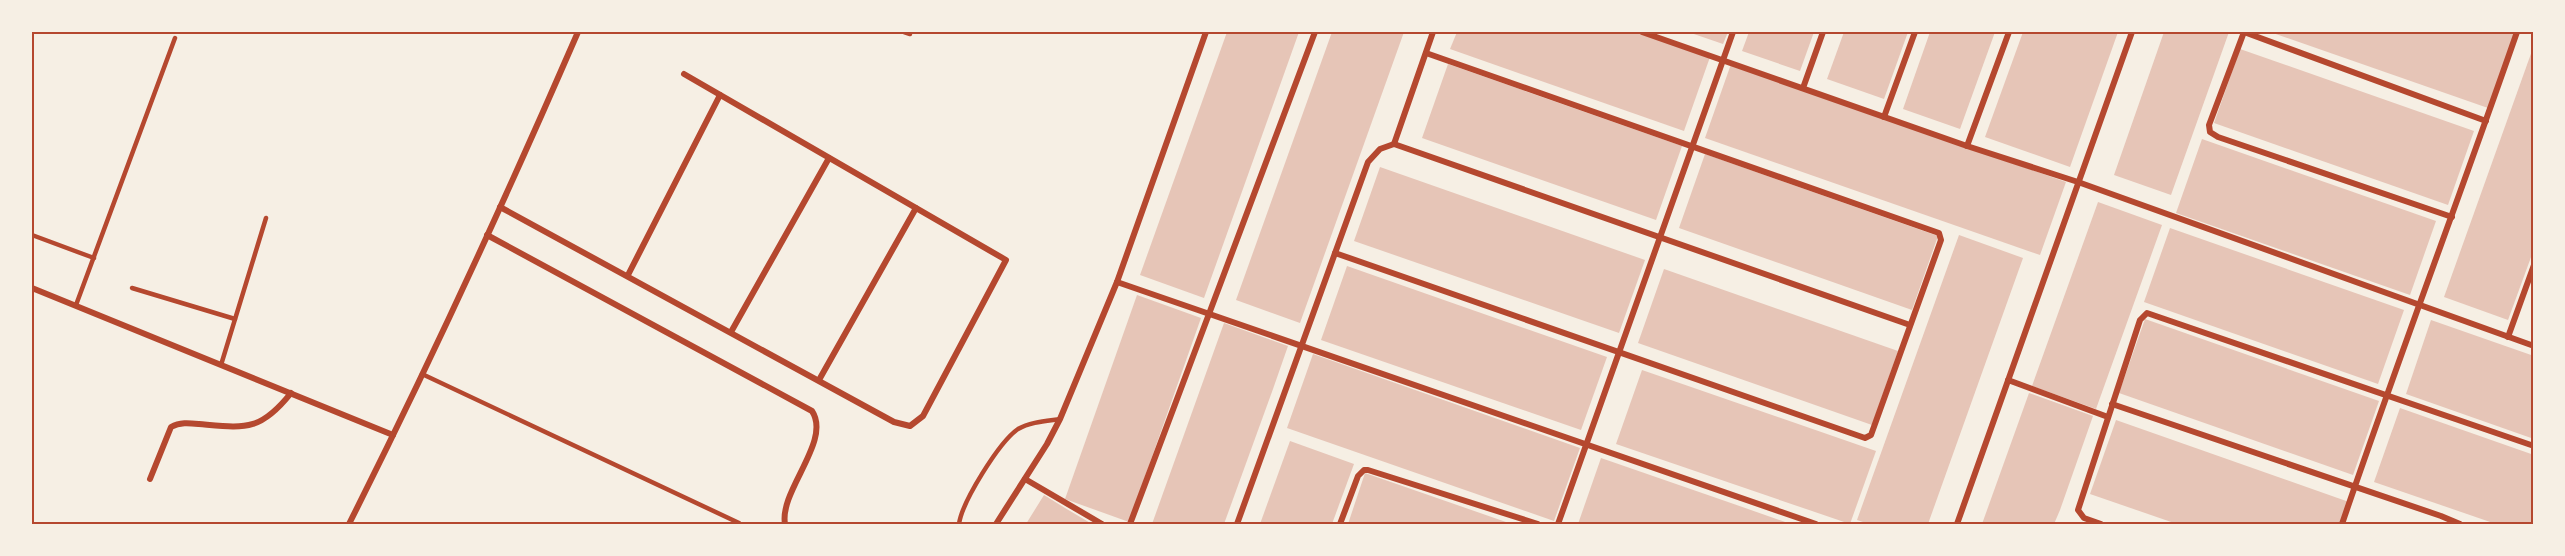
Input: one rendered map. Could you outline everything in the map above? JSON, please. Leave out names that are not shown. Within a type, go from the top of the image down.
[{"type":"street","points":[[349,525],[487,235],[578,32]]},
{"type":"street","points":[[996,525],[1060,419],[1116,282],[1206,32]]},
{"type":"street","points":[[1130,525],[1315,32]]},
{"type":"street","points":[[1394,144],[1433,32]]},
{"type":"street","points":[[1642,32],[1967,146],[2078,182],[2534,346]]},
{"type":"street","points":[[1558,525],[1732,32]]},
{"type":"street","points":[[1803,88],[1823,32]]},
{"type":"street","points":[[1884,117],[1916,32]]},
{"type":"street","points":[[1967,146],[2009,32]]},
{"type":"street","points":[[1957,525],[2132,32]]},
{"type":"street","points":[[2452,217],[2213,134],[2209,125],[2244,32],[2486,121]]},
{"type":"street","points":[[2342,525],[2386,394],[2452,217],[2517,32]]},
{"type":"street","points":[[1335,253],[1865,438],[1870,435],[1941,240],[1939,233],[1425,53]]},
{"type":"street","points":[[500,207],[903,426],[910,426],[923,416],[1006,261],[684,74]]},
{"type":"street","points":[[628,275],[720,94]]},
{"type":"street","points":[[1237,525],[1368,162],[1380,149],[1394,144],[1910,325]]},
{"type":"street","points":[[731,332],[829,158]]},
{"type":"street","points":[[819,380],[916,208]]},
{"type":"street","points":[[487,235],[812,411],[817,423],[815,438],[786,507],[785,525]]},
{"type":"street","points":[[2508,337],[2534,265]]},
{"type":"street","points":[[1116,282],[1816,525]]},
{"type":"street","points":[[32,288],[393,435]]},
{"type":"street","points":[[2101,525],[2084,518],[2078,510],[2140,320],[2147,313],[2534,446]]},
{"type":"street","points":[[2008,380],[2108,417]]},
{"type":"street","points":[[150,479],[171,427],[187,423],[248,426],[262,422],[276,412],[291,393]]},
{"type":"street","points":[[2112,404],[2355,486],[2460,525]]},
{"type":"street","points":[[1340,525],[1360,472],[1364,470],[1372,470],[1538,525]]},
{"type":"street","points":[[1025,479],[1102,525]]},
{"type":"lane","points":[[904,32],[910,34]]},
{"type":"lane","points":[[76,305],[176,38]]},
{"type":"lane","points":[[221,364],[266,218]]},
{"type":"lane","points":[[32,235],[94,258]]},
{"type":"lane","points":[[132,288],[235,319]]},
{"type":"lane","points":[[422,374],[739,523]]},
{"type":"lane","points":[[959,525],[967,499],[1004,442],[1019,429],[1036,423],[1060,419]]},
{"type":"building","points":[[1227,32],[1299,32],[1204,298],[1140,275]]},
{"type":"building","points":[[1332,32],[1404,32],[1300,323],[1236,300]]},
{"type":"building","points":[[1457,32],[1637,32],[1710,57],[1684,131],[1450,49]]},
{"type":"building","points":[[1688,32],[1728,32],[1723,44]]},
{"type":"building","points":[[1749,32],[1814,32],[1800,71],[1742,51]]},
{"type":"building","points":[[1844,32],[1908,32],[1884,99],[1827,79]]},
{"type":"building","points":[[1930,32],[1995,32],[1960,129],[1903,109]]},
{"type":"building","points":[[2023,32],[2118,32],[2070,167],[1985,137]]},
{"type":"building","points":[[2164,32],[2229,32],[2171,195],[2114,175]]},
{"type":"building","points":[[2270,32],[2506,32],[2514,34],[2488,108]]},
{"type":"building","points":[[2533,48],[2534,249],[2508,320],[2444,297]]},
{"type":"building","points":[[2240,49],[2474,131],[2448,205],[2214,123]]},
{"type":"building","points":[[1448,64],[1682,146],[1656,220],[1422,138]]},
{"type":"building","points":[[1731,64],[2066,182],[2040,255],[1705,138]]},
{"type":"building","points":[[2202,139],[2436,221],[2410,295],[2176,213]]},
{"type":"building","points":[[1705,154],[1938,236],[1912,310],[1679,228]]},
{"type":"building","points":[[1380,167],[1645,260],[1619,333],[1354,241]]},
{"type":"building","points":[[2098,202],[2162,225],[2096,409],[2032,386]]},
{"type":"building","points":[[2170,228],[2404,310],[2378,384],[2144,302]]},
{"type":"building","points":[[1959,235],[2023,258],[1928,524],[1869,524],[1857,520]]},
{"type":"building","points":[[1347,266],[1607,357],[1581,430],[1321,340]]},
{"type":"building","points":[[1664,269],[1898,351],[1872,425],[1638,343]]},
{"type":"building","points":[[1137,295],[1201,318],[1129,522],[1065,499]]},
{"type":"building","points":[[2145,319],[2379,401],[2353,475],[2119,393]]},
{"type":"building","points":[[2431,320],[2534,356],[2534,439],[2406,394]]},
{"type":"building","points":[[1224,323],[1288,346],[1273,389],[1224,524],[1152,524]]},
{"type":"building","points":[[1313,354],[1580,448],[1554,521],[1287,428]]},
{"type":"building","points":[[1642,370],[1876,451],[1850,524],[1616,444]]},
{"type":"building","points":[[2029,393],[2093,416],[2060,510],[2054,524],[1982,524]]},
{"type":"building","points":[[2400,408],[2534,455],[2534,524],[2496,524],[2374,482]]},
{"type":"building","points":[[2116,420],[2349,502],[2342,524],[2177,524],[2090,494]]},
{"type":"building","points":[[1290,441],[1354,464],[1332,524],[1260,524]]},
{"type":"building","points":[[1601,458],[1728,502],[1791,524],[1578,524]]},
{"type":"building","points":[[1365,473],[1506,522],[1512,524],[1348,524]]},
{"type":"building","points":[[1044,495],[1065,508],[1092,524],[1026,524]]}]
